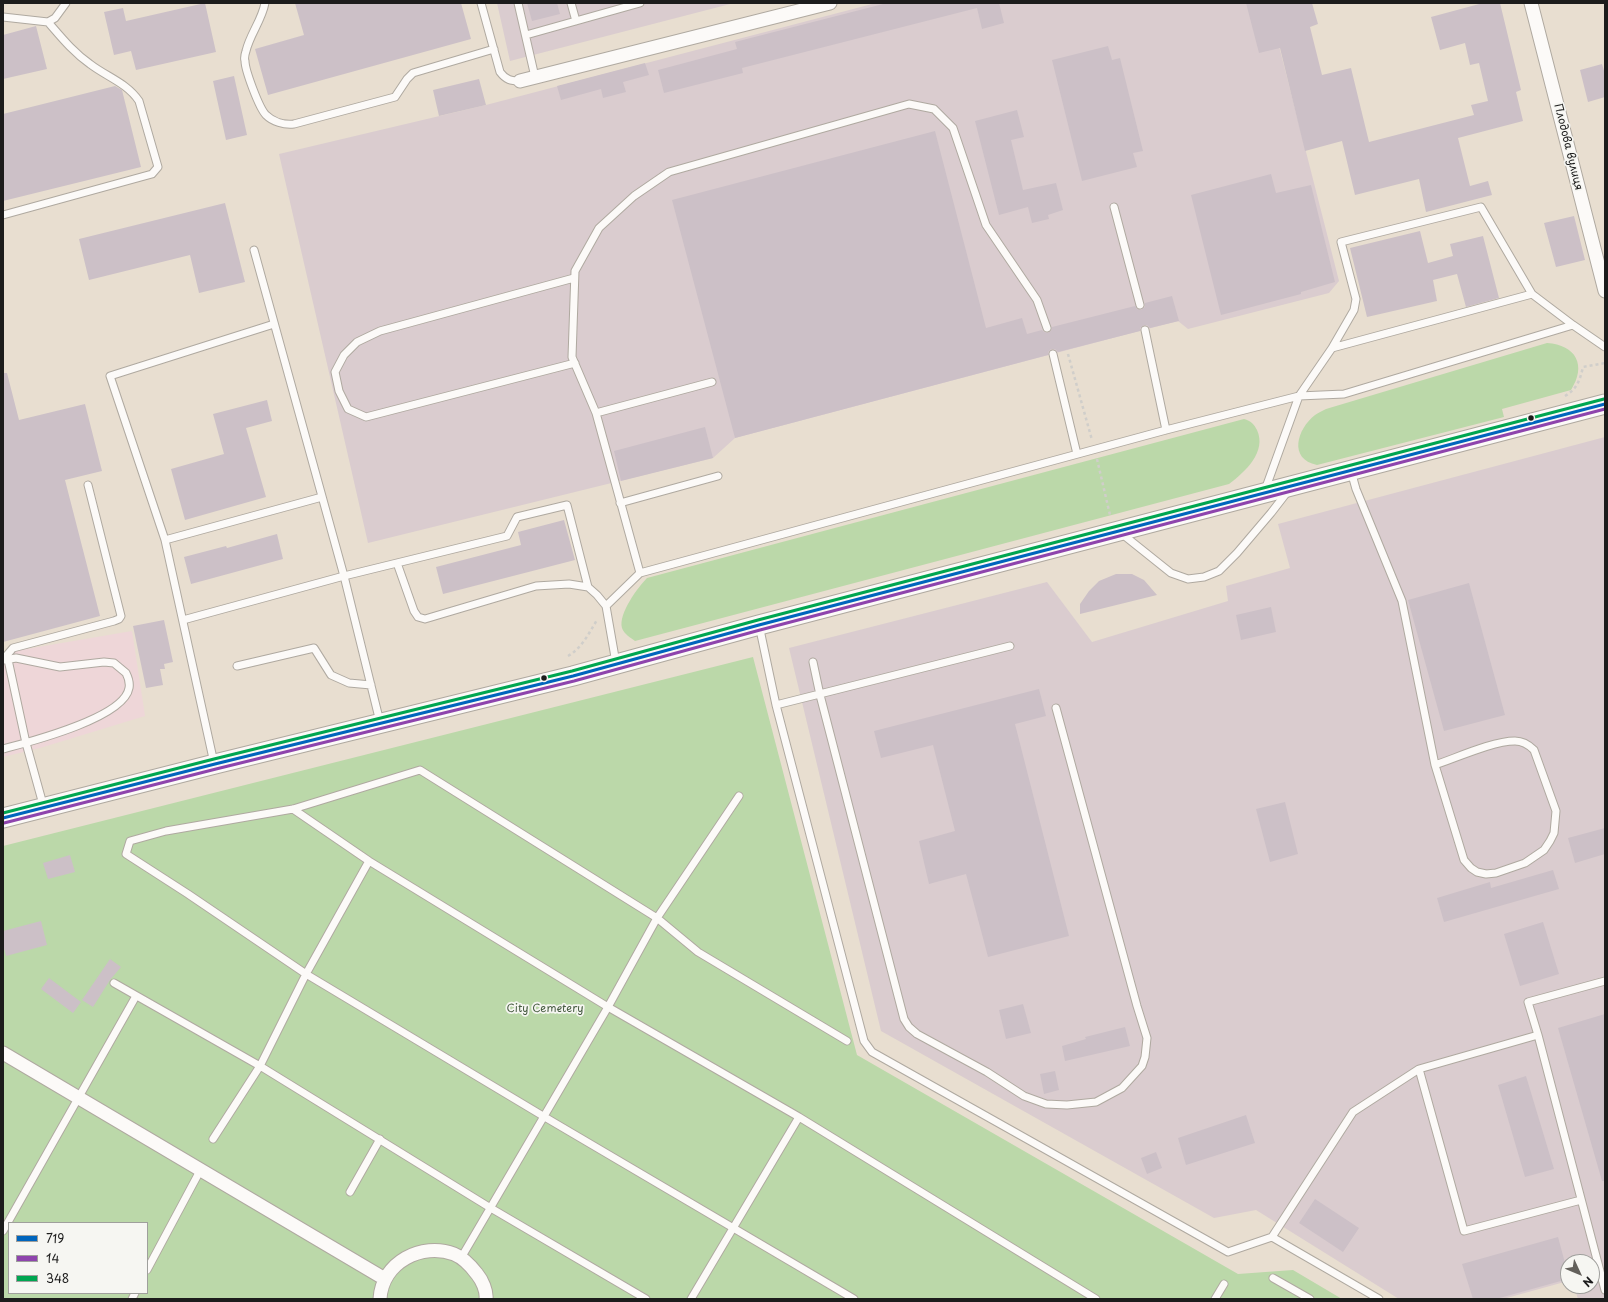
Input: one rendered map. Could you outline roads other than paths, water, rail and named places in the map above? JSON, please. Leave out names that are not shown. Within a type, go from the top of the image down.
[{"type":"main road","points":[[3,818],[616,664],[759,625],[1120,532],[1605,404]]},
{"type":"street","points":[[520,81],[830,3]]},
{"type":"street","name":"Плодова вулиця","points":[[1531,3],[1605,291]]},
{"type":"street","points":[[3,1053],[385,1279]]},
{"type":"street","points":[[380,1299],[385,1279],[394,1266],[407,1257],[422,1251],[438,1250],[455,1254],[470,1264],[481,1279],[486,1299]]},
{"type":"lane","points":[[3,17],[48,22],[62,11],[66,3]]},
{"type":"lane","points":[[265,3],[264,10],[248,43],[244,60],[261,109],[271,119],[286,124],[294,124],[395,97],[413,73],[494,49]]},
{"type":"lane","points":[[481,3],[498,67],[502,74],[512,81],[520,81]]},
{"type":"lane","points":[[518,3],[535,77]]},
{"type":"lane","points":[[571,3],[576,21]]},
{"type":"lane","points":[[526,35],[576,21],[620,6],[640,3]]},
{"type":"lane","points":[[3,215],[152,174],[158,167],[139,101],[134,94],[128,88],[91,65],[73,51],[48,22]]},
{"type":"lane","points":[[640,573],[596,414],[572,357],[574,278],[575,271],[599,228],[634,196],[669,172],[909,104],[934,109],[953,128],[986,225],[1037,300],[1046,328]]},
{"type":"lane","points":[[1114,207],[1140,305]]},
{"type":"lane","points":[[1264,494],[1299,396],[1332,348],[1354,310],[1356,299],[1341,242],[1481,207],[1532,294],[1573,326],[1605,347]]},
{"type":"lane","points":[[254,250],[344,576],[380,724]]},
{"type":"lane","points":[[574,278],[380,331],[357,342],[344,355],[335,372],[339,391],[348,409],[366,418],[574,363]]},
{"type":"lane","points":[[1332,348],[1532,294]]},
{"type":"lane","points":[[215,764],[166,540],[110,376],[274,324]]},
{"type":"lane","points":[[606,606],[640,573],[1095,449],[1299,396],[1344,394],[1573,326]]},
{"type":"lane","points":[[1145,330],[1166,430]]},
{"type":"lane","points":[[1053,354],[1077,454]]},
{"type":"lane","points":[[596,414],[712,382]]},
{"type":"lane","points":[[1351,471],[1356,489],[1402,601],[1434,766],[1464,860],[1471,868],[1486,874],[1496,873],[1525,863],[1544,850],[1554,833],[1556,811],[1534,750],[1529,745],[1516,741],[1498,744],[1434,766]]},
{"type":"lane","points":[[620,503],[718,476]]},
{"type":"lane","points":[[44,808],[5,660],[13,648],[114,621],[119,619],[121,616],[88,485]]},
{"type":"lane","points":[[1120,532],[1171,573],[1188,579],[1204,577],[1219,571],[1237,553],[1271,513],[1291,486]]},
{"type":"lane","points":[[166,540],[322,497]]},
{"type":"lane","points":[[183,620],[344,576],[507,536],[517,517],[567,505],[588,587]]},
{"type":"lane","points":[[397,563],[414,611],[418,617],[425,619],[536,586],[569,584],[588,587],[606,606],[616,664]]},
{"type":"lane","points":[[759,625],[776,705],[864,1041],[872,1052],[1228,1252],[1272,1237],[1353,1112],[1418,1069],[1538,1035]]},
{"type":"lane","points":[[776,705],[1010,646]]},
{"type":"lane","points":[[237,666],[314,648],[331,675],[349,683],[371,685]]},
{"type":"lane","points":[[3,749],[74,728],[102,714],[118,703],[126,696],[129,688],[129,680],[126,673],[114,663],[104,662],[60,667],[16,658],[5,660]]},
{"type":"lane","points":[[813,662],[904,1019],[909,1027],[917,1034],[987,1072],[1024,1096],[1046,1104],[1067,1105],[1096,1102],[1122,1088],[1142,1066],[1145,1057],[1147,1038],[1056,708]]},
{"type":"lane","points":[[847,1041],[698,952],[657,918],[420,770],[293,809],[166,831],[130,841],[126,854],[306,974],[543,1116],[854,1299]]},
{"type":"lane","points":[[460,1258],[608,1007],[657,918],[739,796]]},
{"type":"lane","points":[[293,809],[370,862],[608,1007],[799,1117],[1096,1299]]},
{"type":"lane","points":[[213,1139],[260,1066],[306,974],[370,862]]},
{"type":"lane","points":[[1605,981],[1528,1002],[1605,1290]]},
{"type":"lane","points":[[114,983],[260,1066],[489,1207],[646,1299]]},
{"type":"lane","points":[[8,1222],[136,996]]},
{"type":"lane","points":[[1418,1069],[1464,1231],[1581,1200]]},
{"type":"lane","points":[[690,1299],[734,1228],[799,1117]]},
{"type":"lane","points":[[350,1192],[380,1140]]},
{"type":"lane","points":[[148,1268],[201,1169]]},
{"type":"lane","points":[[3,1231],[8,1222]]},
{"type":"lane","points":[[1272,1237],[1379,1299]]},
{"type":"lane","points":[[1273,1278],[1310,1299]]},
{"type":"lane","points":[[1214,1299],[1224,1284]]},
{"type":"park label","name":"City Cemetery","points":[[545,1009]]}]
